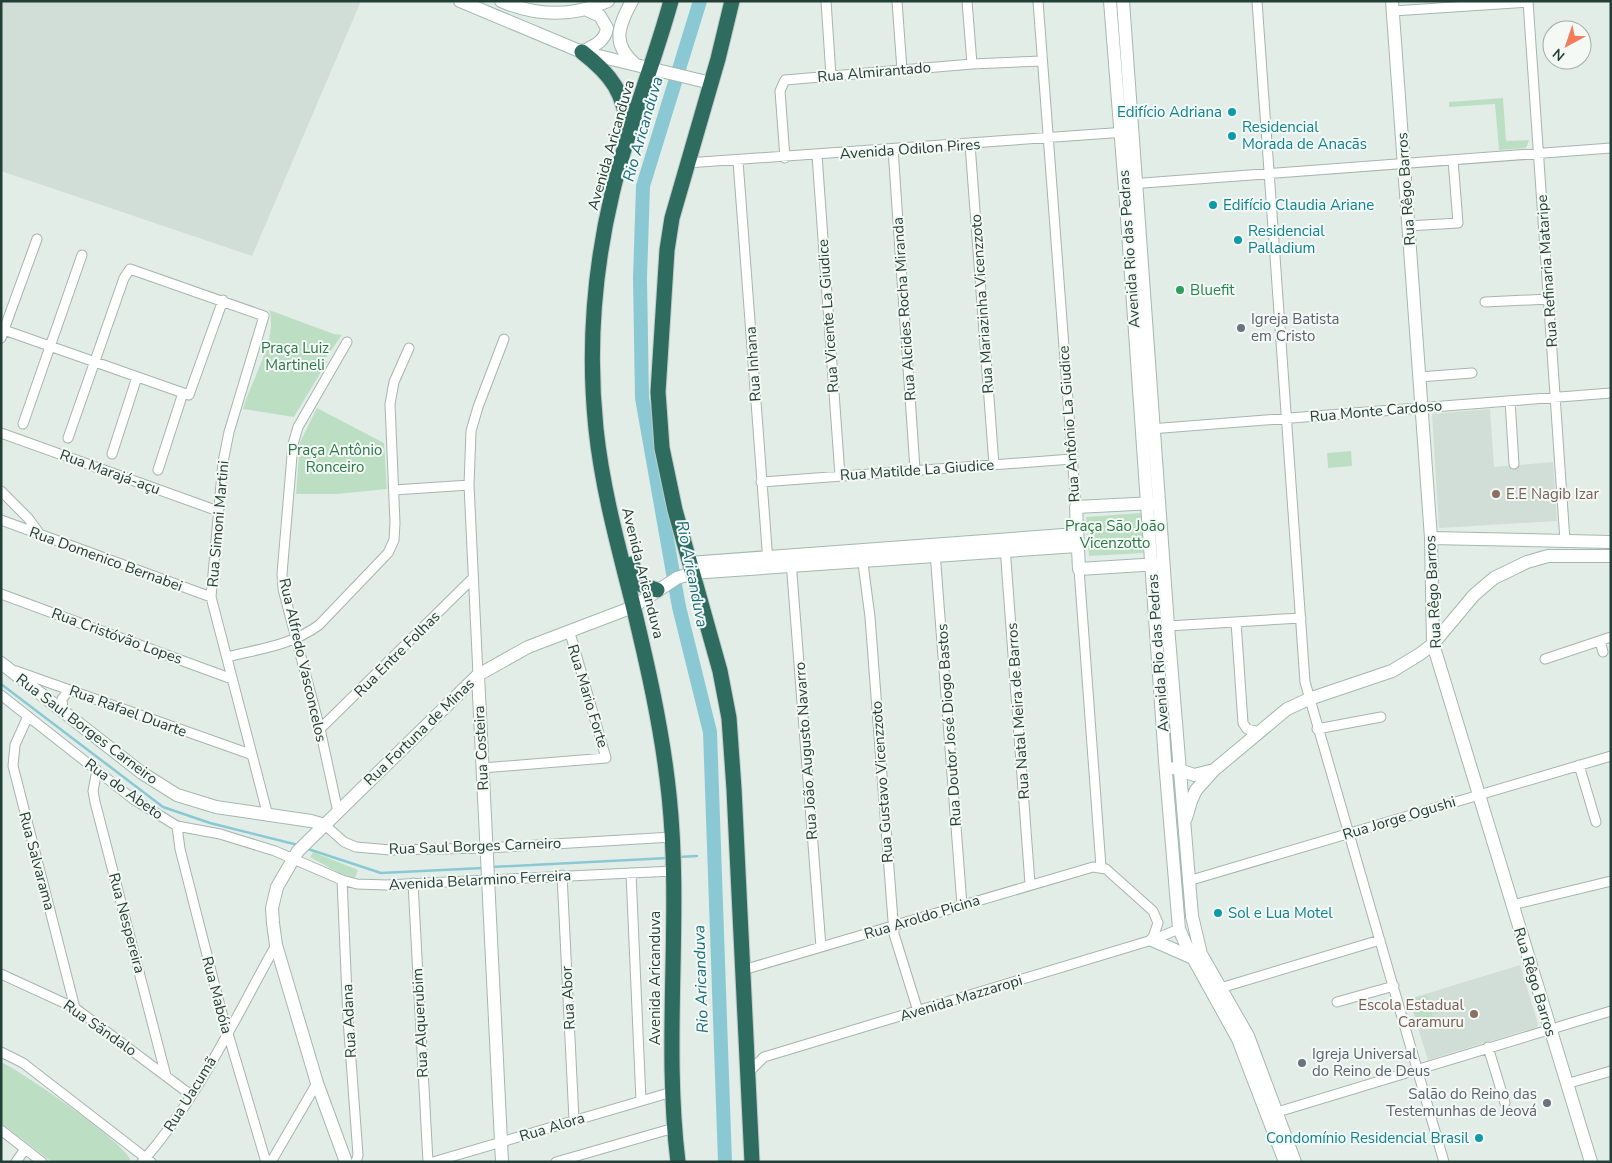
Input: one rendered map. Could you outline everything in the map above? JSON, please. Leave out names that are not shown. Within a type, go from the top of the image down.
[{"type":"highway","name":"Avenida Aricanduva","points":[[671,1],[612,195],[599,269],[593,339],[596,430],[609,508],[646,599],[664,742],[672,839],[672,1092],[678,1162]]},
{"type":"highway","points":[[716,64],[710,45],[722,1]]},
{"type":"highway","points":[[732,1],[711,83],[672,218],[667,250],[658,392],[662,448],[686,571],[720,672],[729,718],[752,1162]]},
{"type":"highway","points":[[582,52],[602,67],[622,96],[629,134]]},
{"type":"highway","points":[[609,508],[621,525],[639,584],[646,599]]},
{"type":"street","points":[[460,1],[582,52],[711,83]]},
{"type":"street","points":[[501,1],[533,12],[568,12],[585,9],[608,1]]},
{"type":"street","points":[[632,1],[623,22],[620,45],[626,56],[649,69]]},
{"type":"street","points":[[826,1],[832,76]]},
{"type":"street","points":[[897,1],[902,70]]},
{"type":"street","points":[[967,1],[972,64]]},
{"type":"street","name":"Rua Antônio La Giudice","points":[[1038,1],[1101,867]]},
{"type":"street","name":"Avenida Rio das Pedras","points":[[1110,1],[1127,132]]},
{"type":"street","name":"Avenida Rio das Pedras","points":[[1123,1],[1130,184],[1158,564],[1165,761],[1179,928],[1192,958],[1217,989]]},
{"type":"street","points":[[1257,1],[1305,682],[1444,1162]]},
{"type":"street","points":[[1392,6],[1528,1]]},
{"type":"street","name":"Rua Refinaria Mataripe","points":[[1528,1],[1550,299],[1565,541]]},
{"type":"street","name":"Rua Rêgo Barros","points":[[1392,6],[1422,408],[1430,538],[1433,644],[1590,1162]]},
{"type":"street","points":[[582,52],[600,42],[607,32],[605,21],[585,9]]},
{"type":"street","name":"Rua Almirantado","points":[[786,158],[780,85],[785,80],[1042,60]]},
{"type":"street","name":"Avenida Odilon Pires","points":[[687,163],[786,158],[1127,132]]},
{"type":"street","name":"Rua Mariazinha Vicenzzoto","points":[[970,144],[994,465]]},
{"type":"street","points":[[1130,184],[1611,148]]},
{"type":"street","name":"Rua Alcides Rocha Miranda","points":[[893,150],[915,469]]},
{"type":"street","name":"Rua Vicente La Giudice","points":[[817,155],[840,476]]},
{"type":"street","points":[[1408,226],[1458,223],[1453,160]]},
{"type":"street","name":"Rua Inhana","points":[[738,161],[767,562]]},
{"type":"street","points":[[37,239],[5,318],[3,334],[50,346],[96,362],[137,377],[189,395],[223,300],[130,269],[124,278],[96,362],[68,438]]},
{"type":"street","points":[[23,424],[82,256]]},
{"type":"street","points":[[1484,302],[1550,299]]},
{"type":"street","name":"Rua Simoni Martini","points":[[223,300],[262,315],[264,320],[229,432],[218,511],[211,598],[250,754],[268,816]]},
{"type":"street","name":"Rua Costeira","points":[[502,1162],[469,485],[471,432],[478,407],[504,339]]},
{"type":"street","name":"Rua Alfredo Vasconcelos","points":[[338,812],[320,729],[283,589],[282,574],[293,444],[302,420],[347,342]]},
{"type":"street","points":[[227,657],[296,640],[318,625],[388,553],[394,540],[390,404],[394,382],[409,348]]},
{"type":"street","points":[[1419,377],[1472,373]]},
{"type":"street","points":[[112,454],[137,377]]},
{"type":"street","points":[[158,470],[183,393]]},
{"type":"street","name":"Rua Monte Cardoso","points":[[1148,429],[1611,393]]},
{"type":"street","points":[[1510,401],[1514,464]]},
{"type":"street","name":"Rua Marajá-açu","points":[[1,433],[218,511]]},
{"type":"street","name":"Rua Matilde La Giudice","points":[[761,482],[915,469],[1072,459]]},
{"type":"street","points":[[394,490],[469,485]]},
{"type":"street","points":[[1,491],[39,533]]},
{"type":"street","points":[[1076,507],[1153,503]]},
{"type":"street","points":[[3,521],[16,518],[20,510]]},
{"type":"street","name":"Rua Domenico Bernabei","points":[[3,521],[211,598]]},
{"type":"street","points":[[1430,538],[1611,542]]},
{"type":"street","points":[[686,571],[791,560],[1077,540]]},
{"type":"street","name":"Rua Natal Meira de Barros","points":[[1005,545],[1030,884]]},
{"type":"street","name":"Rua Doutor José Diogo Bastos","points":[[935,550],[962,905]]},
{"type":"street","name":"Rua Gustavo Vicenzzoto","points":[[862,556],[870,617],[893,926],[918,1011]]},
{"type":"street","points":[[1184,828],[1196,790],[1214,770],[1287,709],[1309,699],[1392,671],[1433,644],[1474,595],[1494,578],[1512,568],[1548,556],[1611,556]]},
{"type":"street","name":"Rua João Augusto Navarro","points":[[791,560],[821,947]]},
{"type":"street","points":[[1079,569],[1158,564]]},
{"type":"street","name":"Avenida Rio das Pedras","points":[[1158,564],[1168,626],[1192,916],[1201,954],[1295,1162]]},
{"type":"street","name":"Rua Fortuna de Minas","points":[[346,1162],[318,1083],[276,945],[272,908],[277,887],[295,855],[478,675],[528,647],[570,633],[646,599],[686,571]]},
{"type":"street","name":"Rua Entre Folhas","points":[[320,729],[473,578]]},
{"type":"street","name":"Rua Cristóvão Lopes","points":[[1,594],[232,679]]},
{"type":"street","points":[[1168,626],[1301,618]]},
{"type":"street","points":[[1236,622],[1243,723],[1247,729],[1260,732]]},
{"type":"street","name":"Rua Mario Forte","points":[[482,768],[604,759],[606,754],[570,633]]},
{"type":"street","points":[[1546,659],[1611,637]]},
{"type":"street","points":[[1600,641],[1603,652]]},
{"type":"street","name":"Rua Saul Borges Carneiro","points":[[4,665],[142,772],[177,795],[198,802],[325,825],[344,842],[356,847],[391,850],[487,852],[672,839]]},
{"type":"street","name":"Rua Rafael Duarte","points":[[4,665],[68,690],[250,754]]},
{"type":"street","points":[[63,711],[62,699],[68,690]]},
{"type":"street","name":"Rua do Abeto","points":[[1,695],[153,812],[177,826],[220,834],[295,855]]},
{"type":"street","name":"Rua Salvarama","points":[[28,716],[15,745],[13,766],[76,1008]]},
{"type":"street","points":[[1317,728],[1381,717]]},
{"type":"street","name":"Rua Jorge Ogushi","points":[[1188,881],[1611,756]]},
{"type":"street","points":[[1165,761],[1179,770],[1194,774],[1214,770]]},
{"type":"street","points":[[1580,764],[1596,822]]},
{"type":"street","name":"Rua Nespereira","points":[[97,770],[93,791],[95,802],[166,1076]]},
{"type":"street","name":"Rua Mabóia","points":[[177,826],[180,849],[227,1034],[266,1162]]},
{"type":"street","name":"Avenida Belarmino Ferreira","points":[[295,855],[342,880],[373,885],[413,884],[489,874],[562,876],[673,869]]},
{"type":"street","name":"Rua Aroldo Picina","points":[[743,970],[1030,884],[1093,867],[1101,867]]},
{"type":"street","points":[[1101,867],[1153,911],[1158,923],[1152,940],[1192,958]]},
{"type":"street","points":[[631,873],[641,1101]]},
{"type":"street","name":"Rua Abor","points":[[562,876],[574,1120]]},
{"type":"street","name":"Rua Adana","points":[[342,880],[348,1019],[358,1155],[356,1162]]},
{"type":"street","points":[[1512,905],[1611,881]]},
{"type":"street","name":"Rua Alquerubim","points":[[413,884],[428,1162]]},
{"type":"street","points":[[1179,928],[1192,916]]},
{"type":"street","name":"Avenida Mazzaropi","points":[[748,1073],[764,1057],[1152,940],[1179,928]]},
{"type":"street","points":[[1217,989],[1380,940]]},
{"type":"street","name":"Rua Uacumã","points":[[146,1160],[191,1095],[276,945]]},
{"type":"street","name":"Rua Sãndalo","points":[[1,974],[76,1008],[191,1095]]},
{"type":"street","points":[[1337,1002],[1394,986]]},
{"type":"street","points":[[1273,1114],[1549,1028],[1611,1011]]},
{"type":"street","points":[[1488,1047],[1505,1103]]},
{"type":"street","points":[[1,1052],[23,1063],[146,1160]]},
{"type":"street","points":[[1566,1084],[1611,1071]]},
{"type":"street","points":[[272,1162],[318,1083]]},
{"type":"street","name":"Rua Alora","points":[[433,1162],[672,1092]]},
{"type":"street","name":"Avenida Rio das Pedras","points":[[1273,1114],[1285,1162]]},
{"type":"street","points":[[556,1162],[674,1128]]},
{"type":"street","points":[[1,1130],[42,1162]]},
{"type":"street","points":[[16,1162],[25,1149]]},
{"type":"shaded area","points":[[1,1],[361,1],[252,256],[1,171]]},
{"type":"shaded area","name":"E.E Nagib Izar","points":[[1490,409],[1494,467],[1553,462],[1557,521],[1439,528],[1432,414]]},
{"type":"shaded area","name":"Escola Estadual Caramuru","points":[[1520,965],[1538,1024],[1537,1027],[1428,1060],[1409,999]]},
{"type":"green space","points":[[1503,98],[1506,141],[1529,140],[1526,148],[1499,150],[1495,104],[1449,107],[1449,102]]},
{"type":"green space","name":"Praça Luiz Martineli","points":[[269,310],[334,334],[342,335],[325,359],[327,362],[294,417],[243,409],[267,346],[271,321]]},
{"type":"green space","name":"Praça Antônio Ronceiro","points":[[317,408],[384,443],[387,489],[337,494],[296,494],[300,442]]},
{"type":"green space","points":[[1351,451],[1352,466],[1328,468],[1327,453]]},
{"type":"green space","name":"Praça São João Vicenzotto","points":[[1141,513],[1143,553],[1089,556],[1086,517]]},
{"type":"green space","points":[[313,852],[358,870],[355,878],[339,873],[310,857]]},
{"type":"green space","points":[[1427,995],[1434,1020],[1418,1024],[1410,1000]]},
{"type":"green space","points":[[1,1062],[74,1109],[114,1141],[126,1153],[131,1162],[52,1162],[1,1123]]},
{"type":"waterway","name":"Rio Aricanduva","points":[[700,1],[643,186],[640,278],[642,398],[679,607],[710,732],[725,1162]]},
{"type":"waterway","points":[[1,684],[163,807],[210,823],[298,845]]},
{"type":"waterway","points":[[308,849],[381,873],[483,868]]},
{"type":"waterway","points":[[678,857],[697,856]]},
{"type":"waterway","points":[[491,867],[668,858]]},
{"type":"place","name":"Edifício Adriana","points":[[1232,112]]},
{"type":"place","name":"Residencial Morada de Anacãs","points":[[1232,136]]},
{"type":"place","name":"Edifício Claudia Ariane","points":[[1213,205]]},
{"type":"place","name":"Residencial Palladium","points":[[1238,240]]},
{"type":"place","name":"Bluefit","points":[[1180,290]]},
{"type":"place","name":"Igreja Batista em Cristo","points":[[1241,328]]},
{"type":"place","name":"E.E Nagib Izar","points":[[1496,494]]},
{"type":"place","name":"Sol e Lua Motel","points":[[1218,913]]},
{"type":"place","name":"Escola Estadual Caramuru","points":[[1474,1014]]},
{"type":"place","name":"Igreja Universal do Reino de Deus","points":[[1302,1063]]},
{"type":"place","name":"Salão do Reino das Testemunhas de Jeová","points":[[1547,1103]]},
{"type":"place","name":"Condomínio Residencial Brasil","points":[[1479,1138]]}]
